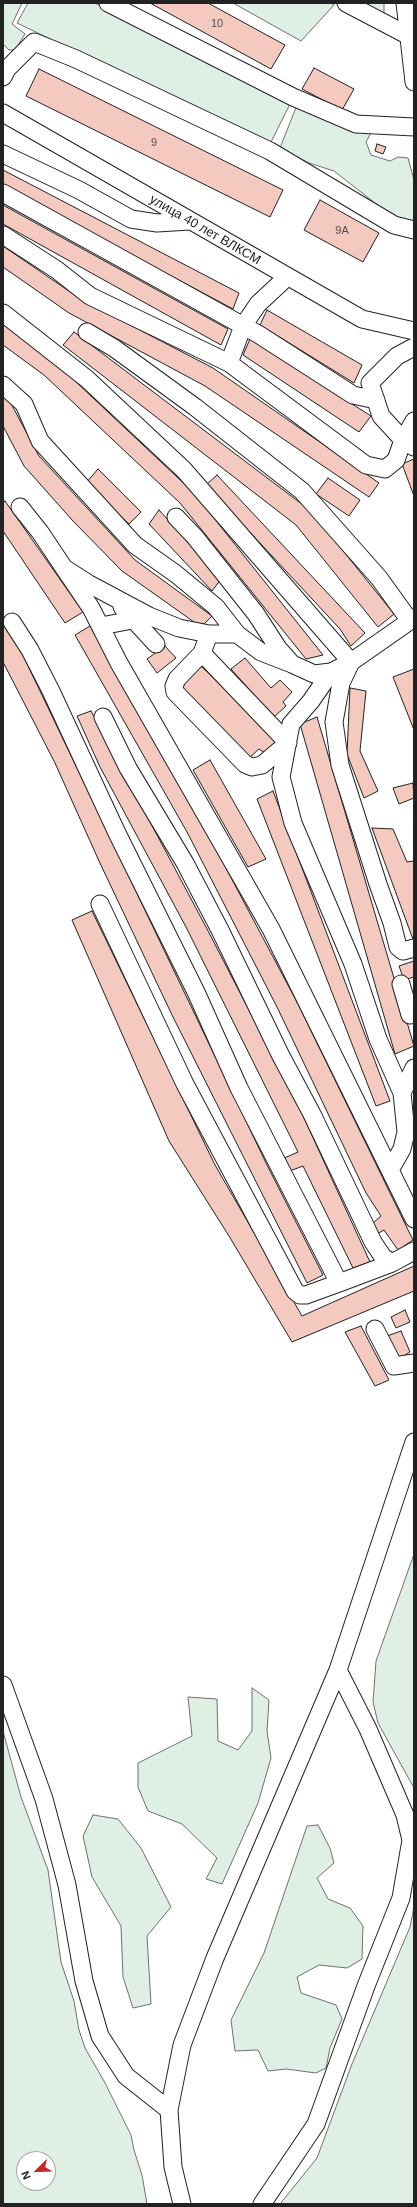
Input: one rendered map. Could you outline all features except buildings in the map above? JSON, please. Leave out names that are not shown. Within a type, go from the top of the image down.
[{"type":"street","points":[[108,3],[293,97],[356,124],[414,126]]},
{"type":"street","points":[[346,3],[410,24]]},
{"type":"street","points":[[405,3],[410,24],[414,82]]},
{"type":"street","points":[[3,77],[7,69],[34,42],[76,59],[270,151],[394,225],[414,230]]},
{"type":"street","name":"улица 40 лет ВЛКСМ","points":[[3,113],[362,319],[414,338]]},
{"type":"street","points":[[3,154],[80,190],[131,219],[157,223],[190,221]]},
{"type":"street","points":[[3,193],[243,326],[353,395],[376,400]]},
{"type":"street","points":[[3,235],[57,270],[90,296],[229,363],[366,465],[385,469],[396,460],[408,443],[414,421]]},
{"type":"street","points":[[229,363],[243,326],[258,304],[287,277]]},
{"type":"street","points":[[3,313],[87,379],[184,470],[351,662]]},
{"type":"street","points":[[3,385],[24,404],[40,441],[135,545],[176,574],[216,607],[237,634],[261,652],[314,674],[331,672],[351,662],[412,620],[378,578],[302,491],[195,407],[114,348],[87,332]]},
{"type":"street","points":[[408,443],[381,416],[370,383],[414,338]]},
{"type":"street","points":[[20,506],[40,532],[91,608],[119,663],[271,929],[414,1219]]},
{"type":"street","points":[[176,517],[195,537],[256,614],[278,648],[292,664]]},
{"type":"street","points":[[64,568],[141,618],[209,634],[237,634]]},
{"type":"street","points":[[101,626],[141,618]]},
{"type":"street","points":[[141,618],[156,644]]},
{"type":"street","points":[[12,622],[30,650],[48,685],[117,833],[196,992],[239,1088],[339,1283]]},
{"type":"street","points":[[209,634],[202,654],[177,679],[174,686],[175,692],[245,764],[252,767],[262,765],[288,743]]},
{"type":"street","points":[[202,654],[288,743]]},
{"type":"street","points":[[351,662],[341,683],[334,722],[340,765],[392,923],[398,947],[403,951],[414,948]]},
{"type":"street","points":[[331,672],[312,700],[290,724],[288,743],[281,777],[293,823],[352,964],[378,1039],[402,1093],[406,1132],[402,1149],[390,1170]]},
{"type":"street","points":[[103,717],[128,768],[185,863],[220,930],[374,1242],[383,1257],[392,1263]]},
{"type":"street","points":[[100,904],[185,1084],[295,1291],[300,1295],[306,1295],[392,1263],[414,1251]]},
{"type":"street","points":[[400,984],[410,1015],[414,1014]]},
{"type":"street","points":[[402,1093],[414,1068]]},
{"type":"street","points":[[375,1329],[394,1366],[414,1363]]},
{"type":"street","points":[[182,2204],[173,2167],[169,2110],[182,2046],[215,1958],[338,1670],[414,1442]]},
{"type":"street","points":[[262,2204],[316,2124],[366,1986],[401,1898],[411,1840],[405,1815],[368,1729],[338,1670]]},
{"type":"street","points":[[3,1685],[44,1799],[67,1885],[84,1981],[100,2036],[126,2076],[169,2110]]},
{"type":"green space","points":[[3,3],[22,3],[12,24],[25,34],[15,50],[9,50],[3,44]]},
{"type":"green space","points":[[28,3],[95,3],[292,100],[270,144],[17,23]]},
{"type":"green space","points":[[233,3],[330,3],[334,5],[301,41]]},
{"type":"green space","points":[[359,3],[384,3],[384,13],[376,12]]},
{"type":"green space","points":[[297,105],[332,123],[354,131],[372,131],[366,142],[371,155],[390,161],[398,157],[408,158],[414,180],[414,220],[407,222],[384,210],[334,171],[309,163],[280,148]]},
{"type":"green space","points":[[414,1554],[414,1788],[378,1723],[373,1702],[376,1661]]},
{"type":"green space","points":[[252,1688],[269,1700],[267,1731],[271,1758],[258,1803],[222,1884],[206,1879],[217,1858],[182,1824],[148,1811],[138,1787],[138,1763],[192,1736],[188,1697],[217,1699],[218,1741],[238,1750],[252,1731]]},
{"type":"green space","points":[[3,1731],[21,1797],[48,1870],[61,1962],[74,2001],[79,2030],[85,2048],[104,2081],[131,2135],[142,2175],[147,2204],[3,2204]]},
{"type":"green space","points":[[93,1815],[118,1819],[141,1848],[171,1907],[147,1936],[151,2004],[133,2008],[123,1977],[121,1926],[92,1877],[83,1836]]},
{"type":"green space","points":[[318,1825],[330,1848],[334,1863],[317,1878],[328,1899],[350,1908],[363,1926],[362,1959],[347,1968],[319,1965],[297,1977],[301,1993],[336,2005],[342,2019],[330,2048],[326,2068],[316,2073],[286,2069],[268,2071],[258,2050],[235,2051],[231,2020],[264,1953],[307,1826]]},
{"type":"green space","points":[[414,1907],[414,2204],[280,2204],[317,2158],[352,2064],[410,1927]]}]
